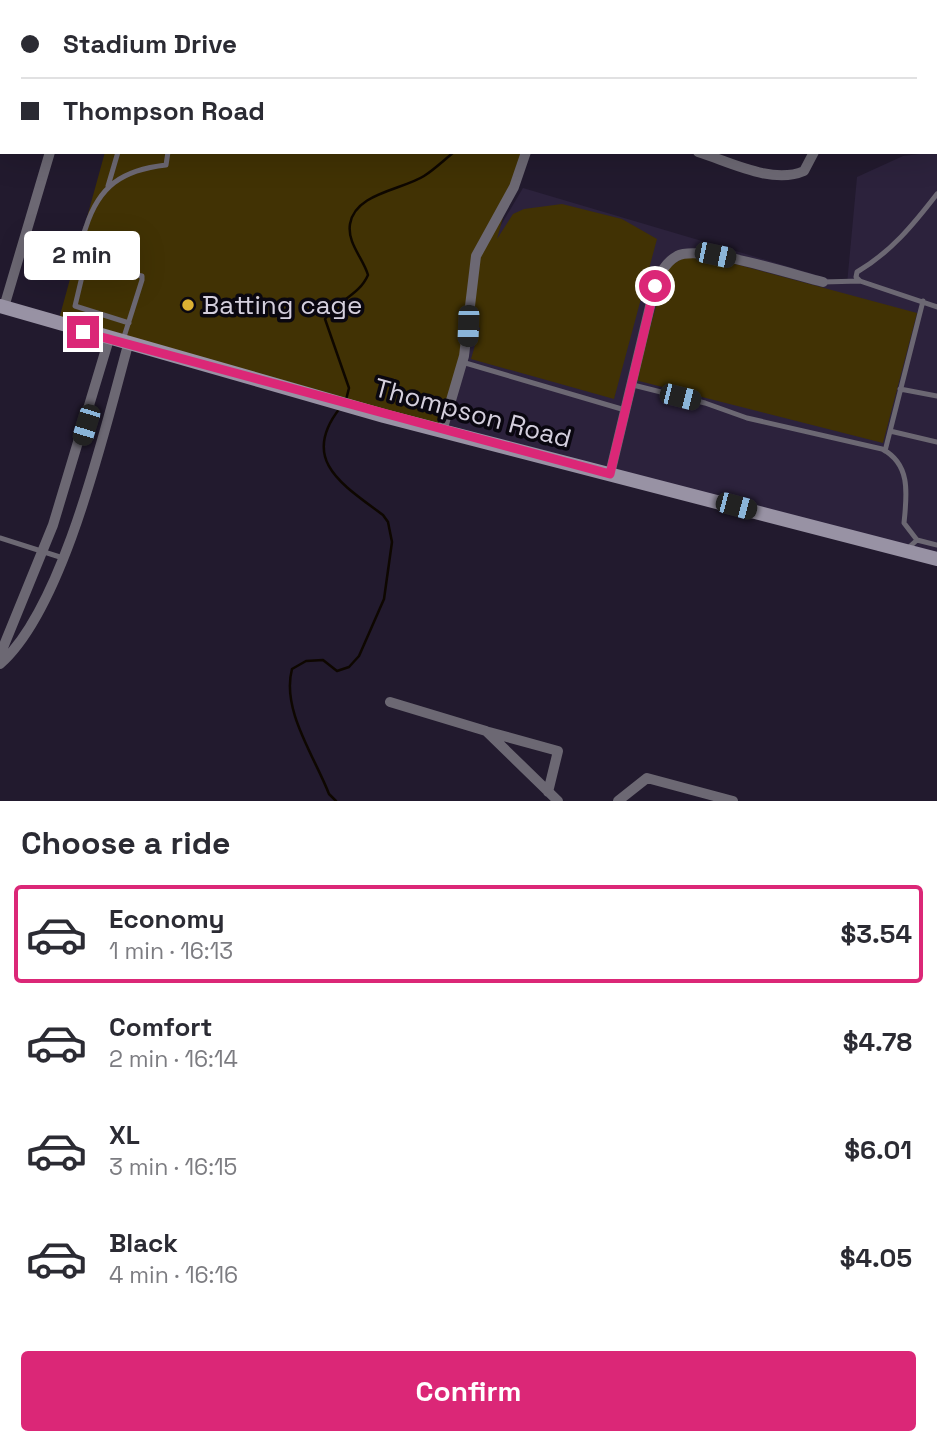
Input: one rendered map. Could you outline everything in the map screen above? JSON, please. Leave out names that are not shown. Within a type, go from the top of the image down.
[{"type":"street","points":[[2,307],[49,154]]},
{"type":"street","points":[[442,431],[462,362],[476,256],[514,187],[525,154]]},
{"type":"street","points":[[705,154],[775,175],[801,173],[808,166],[813,154]]},
{"type":"street","points":[[610,474],[655,286],[665,266],[676,257],[688,253],[715,255],[823,282]]},
{"type":"street","name":"Thompson Road","points":[[2,307],[120,343],[384,416],[937,559]]},
{"type":"street","points":[[0,655],[43,550],[120,343]]},
{"type":"street","points":[[0,664],[13,652],[23,637],[63,558],[120,343]]},
{"type":"street","points":[[390,702],[558,751],[548,792]]},
{"type":"street","points":[[486,731],[558,801]]},
{"type":"street","points":[[618,801],[647,778],[733,801]]},
{"type":"lane","points":[[108,186],[117,154]]},
{"type":"lane","points":[[129,323],[75,306],[85,264],[80,252],[81,240],[93,204],[108,186],[137,171],[166,165],[168,154]]},
{"type":"lane","points":[[859,281],[857,272],[878,259],[907,233],[937,194]]},
{"type":"lane","points":[[85,264],[142,276],[129,323],[120,343]]},
{"type":"lane","points":[[823,282],[859,281],[937,307]]},
{"type":"lane","points":[[885,451],[923,301]]},
{"type":"lane","points":[[462,362],[625,410]]},
{"type":"lane","points":[[631,384],[705,403],[747,418],[885,451],[898,460],[906,480],[904,523],[917,540],[937,545]]},
{"type":"lane","points":[[900,390],[937,396]]},
{"type":"lane","points":[[890,431],[937,442]]},
{"type":"lane","points":[[0,538],[63,558]]},
{"type":"lane","points":[[906,551],[917,540]]},
{"type":"shaded area","points":[[104,154],[520,154],[497,239],[513,214],[524,209],[562,204],[622,219],[657,239],[614,399],[471,359],[480,328],[476,326],[476,314],[442,431],[59,319]]},
{"type":"shaded area","points":[[937,154],[937,559],[442,431],[489,245],[523,188],[847,284],[857,177],[903,156]]},
{"type":"shaded area","points":[[709,257],[917,313],[883,443],[635,380],[667,268],[683,258]]},
{"type":"waterway","points":[[346,400],[349,388],[325,319],[335,307],[359,288],[368,275],[351,238],[350,224],[354,214],[370,199],[415,181],[452,154]]},
{"type":"waterway","points":[[336,801],[329,794],[295,717],[291,701],[292,669],[306,661],[323,660],[337,671],[349,667],[359,656],[384,599],[392,542],[388,522],[383,515],[341,482],[325,457],[324,442],[328,426],[340,408]]},
{"type":"place","name":"Batting cage","points":[[188,305]]},
{"type":"route","points":[[83,332],[384,416],[610,474],[655,286]]}]
